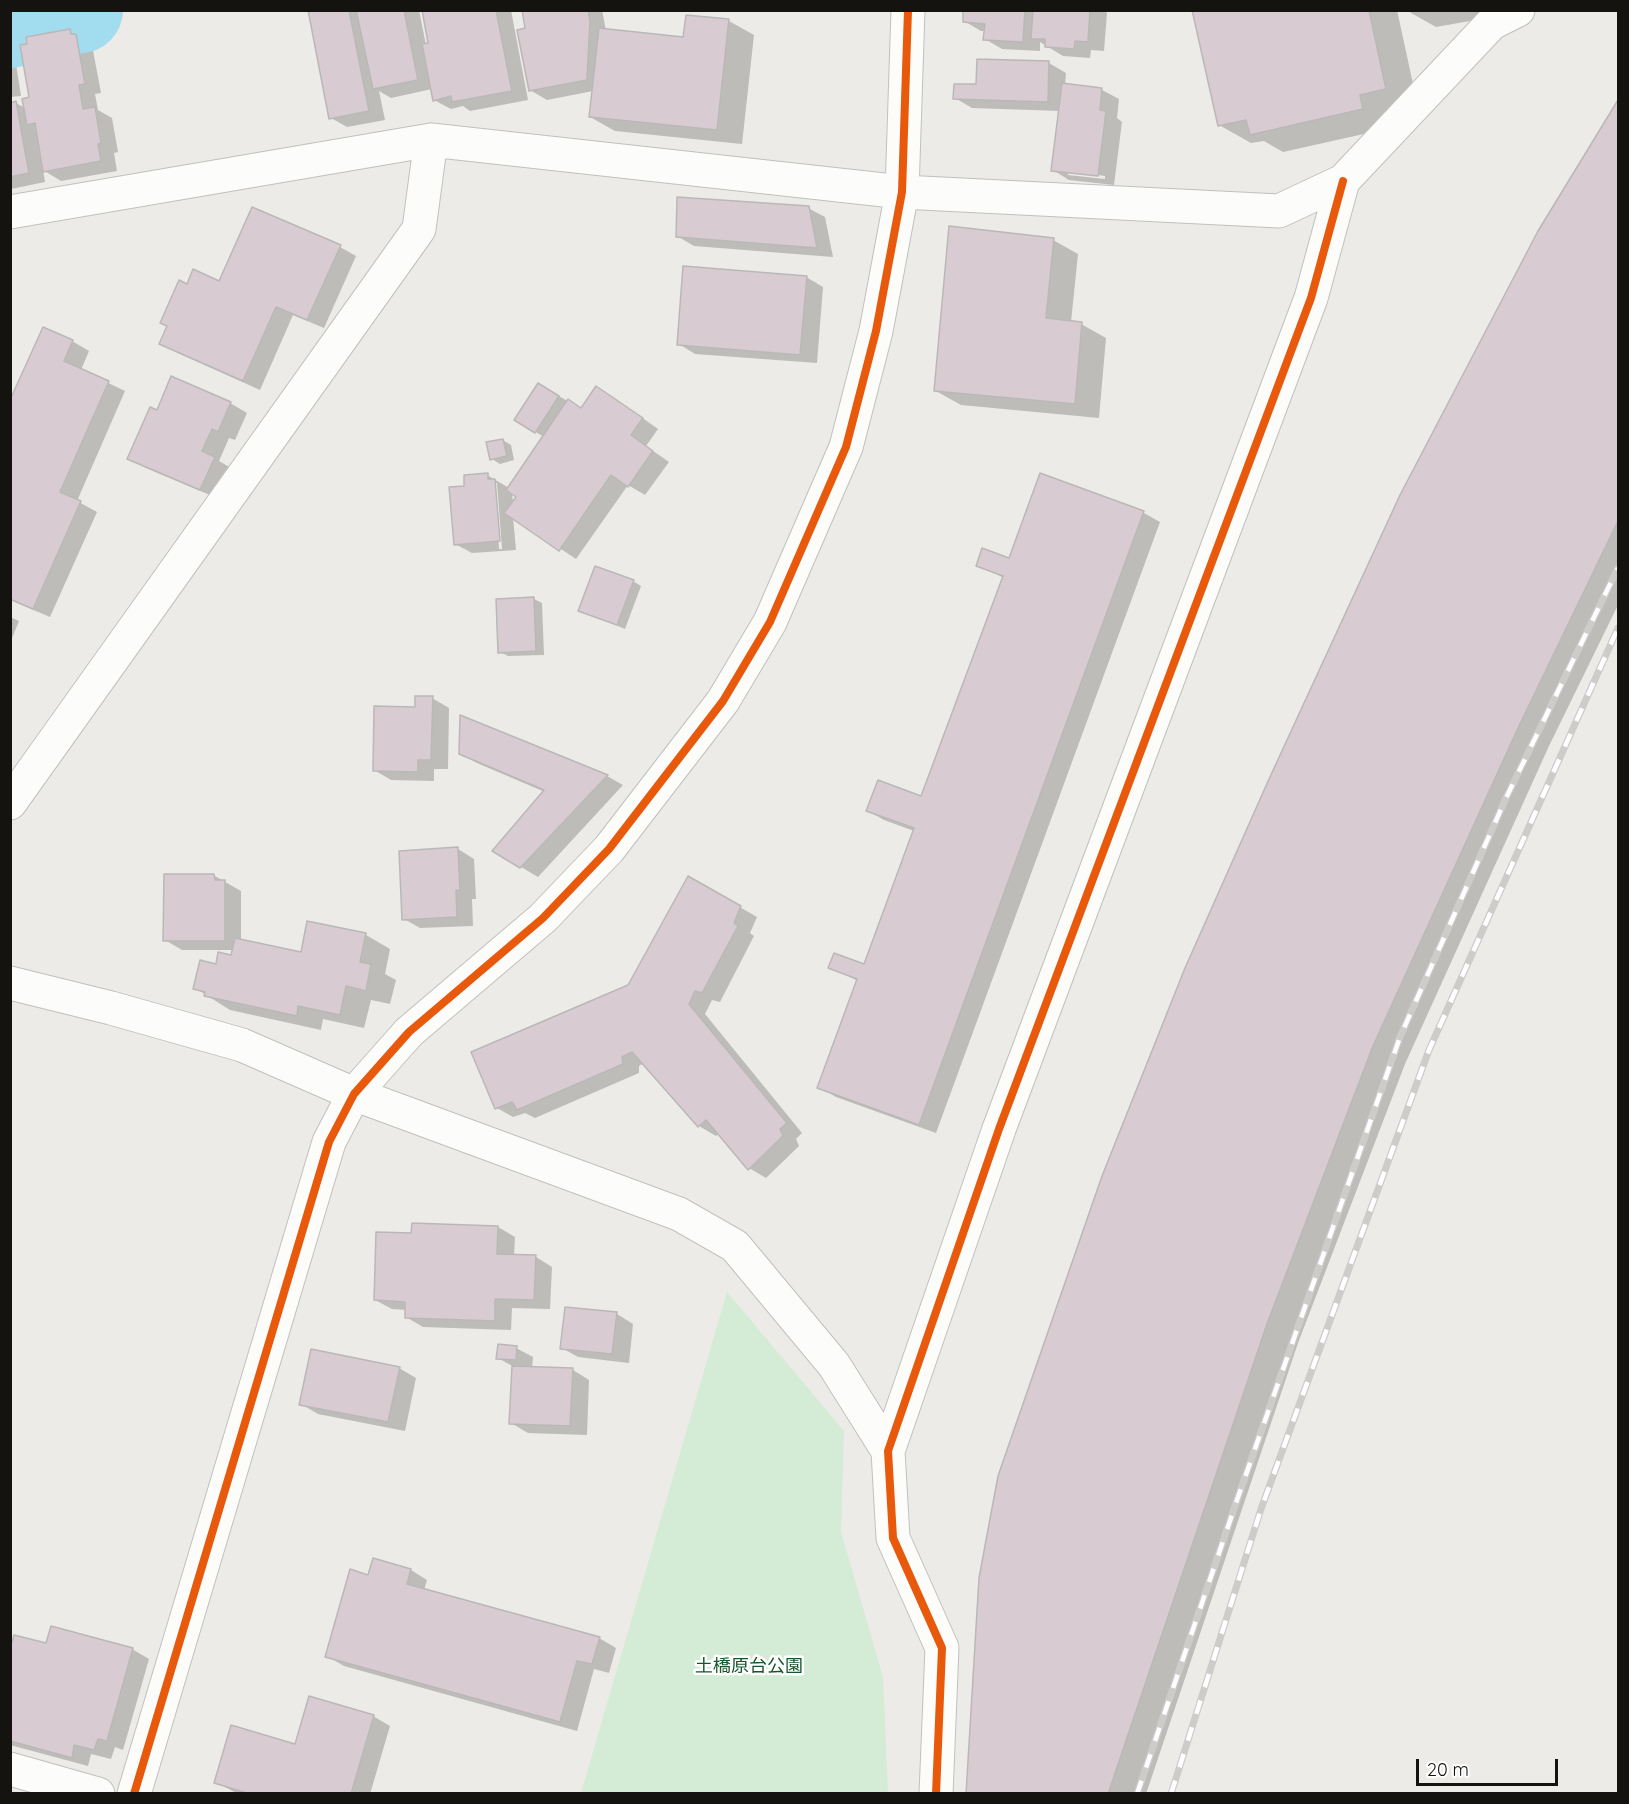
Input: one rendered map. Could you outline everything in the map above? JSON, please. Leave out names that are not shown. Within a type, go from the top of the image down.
[{"type":"street","points":[[134,1794],[329,1142],[354,1094],[409,1032],[543,918],[609,849],[723,700],[770,622],[846,447],[876,331],[902,192],[908,10]]},
{"type":"street","points":[[10,212],[431,141],[902,192],[1279,211],[1343,181],[1492,24],[1518,10]]},
{"type":"street","points":[[10,803],[419,230],[431,141]]},
{"type":"street","points":[[936,1794],[942,1648],[893,1538],[888,1451],[999,1129],[1311,298],[1343,181]]},
{"type":"street","points":[[10,983],[111,1008],[242,1045],[354,1094],[679,1214],[735,1246],[834,1365],[888,1451]]},
{"type":"street","points":[[10,1769],[98,1794]]},
{"type":"green space","name":"土橋原台公園","points":[[727,1292],[844,1431],[841,1532],[883,1677],[888,1793],[581,1793]]},
{"type":"building","points":[[308,10],[349,10],[369,111],[329,119]]},
{"type":"building","points":[[356,10],[404,10],[418,80],[373,89]]},
{"type":"building","points":[[422,10],[496,10],[512,91],[452,102],[451,96],[433,101],[422,44],[428,43]]},
{"type":"building","points":[[522,10],[588,10],[590,21],[587,80],[529,91],[517,30],[525,28]]},
{"type":"building","points":[[963,10],[1025,10],[1023,42],[983,40],[985,24],[963,22]]},
{"type":"building","points":[[1033,10],[1090,10],[1088,42],[1075,41],[1074,49],[1045,47],[1045,39],[1031,39]]},
{"type":"building","points":[[1192,10],[1369,10],[1386,89],[1360,95],[1363,109],[1250,135],[1246,120],[1218,126]]},
{"type":"building","points":[[686,15],[729,19],[717,130],[589,117],[599,28],[683,37]]},
{"type":"building","points":[[70,29],[71,34],[76,34],[85,84],[79,85],[83,109],[95,107],[101,143],[98,144],[101,161],[43,172],[35,123],[27,125],[22,99],[29,97],[20,45],[27,44],[26,37]]},
{"type":"building","points":[[977,59],[1049,61],[1048,102],[953,99],[954,84],[976,84]]},
{"type":"building","points":[[1062,83],[1102,88],[1100,110],[1106,111],[1098,176],[1051,171]]},
{"type":"building","points":[[1618,100],[1618,521],[1518,728],[1373,1046],[1267,1324],[1108,1794],[966,1794],[979,1578],[998,1476],[1102,1176],[1185,968],[1400,495],[1538,231]]},
{"type":"building","points":[[16,101],[29,173],[10,177],[10,103]]},
{"type":"building","points":[[677,197],[809,206],[817,248],[676,237]]},
{"type":"building","points":[[252,207],[341,245],[307,320],[276,307],[243,381],[159,344],[167,326],[160,323],[179,280],[187,284],[193,269],[219,281]]},
{"type":"building","points":[[949,226],[1054,238],[1046,318],[1082,322],[1075,404],[934,391]]},
{"type":"building","points":[[683,266],[807,276],[800,355],[677,345]]},
{"type":"building","points":[[43,327],[73,340],[64,361],[109,381],[60,492],[81,501],[33,609],[10,599],[10,400]]},
{"type":"building","points":[[171,376],[231,402],[218,432],[212,429],[202,451],[215,457],[200,490],[127,459],[150,407],[157,410]]},
{"type":"building","points":[[538,383],[559,396],[535,433],[514,420]]},
{"type":"building","points":[[596,386],[643,418],[631,435],[653,451],[628,487],[611,475],[559,551],[504,513],[516,497],[506,490],[568,399],[581,408]]},
{"type":"building","points":[[503,439],[507,456],[490,460],[486,442]]},
{"type":"building","points":[[488,473],[488,479],[495,479],[500,541],[454,545],[449,487],[464,486],[464,475]]},
{"type":"building","points":[[1040,473],[1144,511],[919,1125],[817,1088],[857,979],[828,968],[834,953],[864,964],[914,828],[866,811],[878,780],[921,796],[1003,576],[976,566],[982,548],[1009,558]]},
{"type":"building","points":[[595,566],[634,580],[617,625],[578,611]]},
{"type":"building","points":[[534,597],[536,651],[498,653],[496,599]]},
{"type":"building","points":[[415,696],[433,696],[431,760],[418,760],[418,772],[373,771],[374,706],[415,707]]},
{"type":"building","points":[[460,715],[608,775],[520,868],[492,851],[544,790],[459,754]]},
{"type":"building","points":[[458,847],[460,891],[456,890],[457,917],[402,920],[399,851]]},
{"type":"building","points":[[164,874],[214,874],[215,880],[225,880],[225,941],[163,941]]},
{"type":"building","points":[[688,876],[741,906],[734,923],[738,926],[702,993],[695,991],[689,1004],[787,1123],[780,1129],[783,1136],[748,1170],[706,1120],[698,1127],[632,1052],[622,1057],[623,1064],[517,1110],[512,1102],[495,1109],[471,1052],[628,985]]},
{"type":"building","points":[[307,921],[366,933],[360,962],[371,964],[366,991],[346,986],[340,1015],[298,1006],[297,1016],[204,996],[205,992],[193,989],[200,960],[216,964],[218,952],[231,955],[235,938],[301,952]]},
{"type":"building","points":[[412,1223],[498,1226],[497,1254],[536,1255],[534,1300],[495,1299],[495,1321],[405,1318],[405,1302],[374,1300],[376,1232],[411,1233]]},
{"type":"building","points":[[565,1307],[617,1312],[612,1354],[560,1349]]},
{"type":"building","points":[[498,1344],[517,1346],[516,1360],[496,1359]]},
{"type":"building","points":[[311,1349],[400,1367],[388,1422],[299,1405]]},
{"type":"building","points":[[512,1366],[573,1368],[570,1426],[509,1424]]},
{"type":"building","points":[[373,1558],[411,1569],[407,1584],[600,1637],[592,1664],[577,1661],[560,1722],[325,1657],[350,1569],[368,1575]]},
{"type":"building","points":[[51,1626],[133,1648],[107,1741],[98,1739],[94,1750],[74,1745],[72,1758],[10,1741],[10,1648],[14,1635],[46,1643]]},
{"type":"building","points":[[309,1696],[374,1715],[351,1794],[250,1794],[214,1783],[231,1725],[295,1744]]},
{"type":"waterway","points":[[10,25],[80,10]]},
{"type":"railway","points":[[1137,1794],[1237,1500],[1400,1037],[1506,798],[1618,568]]},
{"type":"railway","points":[[1171,1794],[1261,1509],[1429,1050],[1618,628]]},
{"type":"cycle path","points":[[134,1794],[329,1142],[354,1094],[409,1032],[543,918],[609,849],[723,701],[770,622],[846,447],[876,331],[902,192],[908,10]]},
{"type":"cycle path","points":[[936,1794],[942,1648],[893,1538],[888,1451],[999,1129],[1311,298],[1343,181]]}]
